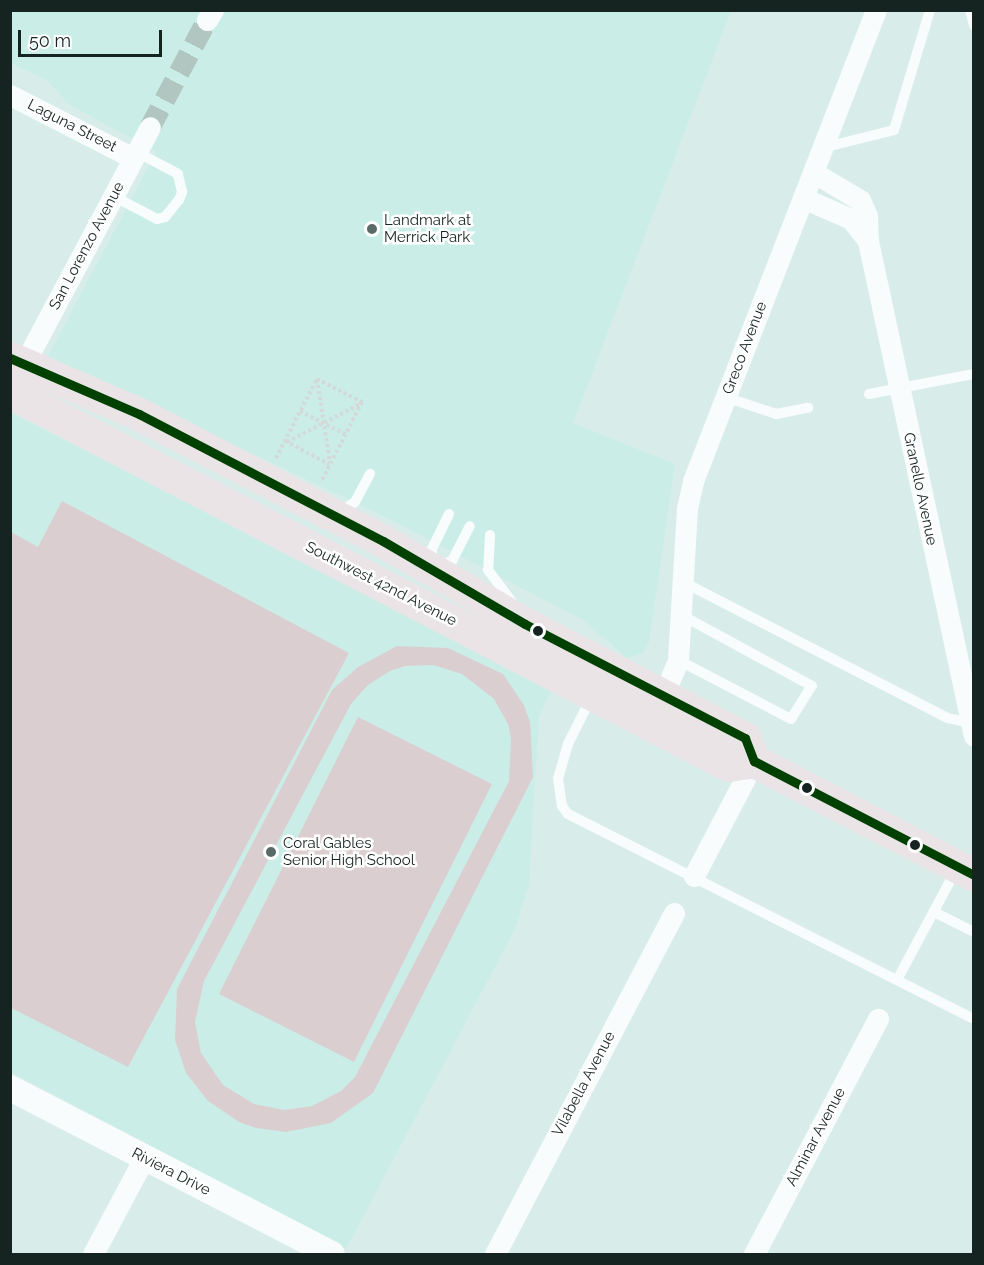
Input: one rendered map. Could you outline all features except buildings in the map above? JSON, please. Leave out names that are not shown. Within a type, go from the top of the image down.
[{"type":"main road","points":[[15,371],[139,414],[335,515],[525,624],[745,738],[754,761],[968,870]]},
{"type":"main road","name":"Southwest 42nd Avenue","points":[[15,371],[415,602],[729,765],[754,761]]},
{"type":"main road","points":[[415,602],[432,569]]},
{"type":"street","name":"Greco Avenue","points":[[663,696],[678,660],[689,495],[876,10]]},
{"type":"street","name":"Laguna Street","points":[[10,95],[135,155]]},
{"type":"street","name":"San Lorenzo Avenue","points":[[15,371],[150,128]]},
{"type":"street","name":"Granello Avenue","points":[[813,172],[860,200],[867,216],[868,241],[898,388],[970,717]]},
{"type":"street","name":"Granello Avenue","points":[[803,198],[851,219],[868,241]]},
{"type":"street","points":[[693,876],[754,761]]},
{"type":"street","name":"Vilabella Avenue","points":[[495,1254],[674,913]]},
{"type":"street","name":"Alminar Avenue","points":[[754,1254],[878,1019]]},
{"type":"street","name":"Riviera Drive","points":[[10,1088],[332,1254]]},
{"type":"street","points":[[93,1254],[144,1158]]},
{"type":"lane","points":[[822,148],[894,130],[930,10]]},
{"type":"lane","points":[[970,10],[974,25]]},
{"type":"lane","points":[[113,196],[157,219],[165,217],[178,200],[182,192],[178,174],[135,155]]},
{"type":"lane","points":[[869,394],[974,374]]},
{"type":"lane","points":[[725,397],[776,414],[808,408]]},
{"type":"lane","points":[[335,515],[355,502],[370,474]]},
{"type":"lane","points":[[449,514],[432,549],[432,569],[452,561],[470,526]]},
{"type":"lane","points":[[490,535],[488,570],[525,624]]},
{"type":"lane","points":[[683,582],[948,718],[970,717]]},
{"type":"lane","points":[[678,660],[791,720],[812,686],[681,615]]},
{"type":"lane","points":[[593,694],[562,760],[558,778],[562,806],[568,814],[974,1019]]},
{"type":"lane","points":[[897,980],[934,912],[968,870]]},
{"type":"lane","points":[[934,912],[974,932]]},
{"type":"path","points":[[317,379],[361,403]]},
{"type":"path","points":[[272,465],[317,379]]},
{"type":"path","points":[[317,379],[330,464]]},
{"type":"path","points":[[286,442],[361,403]]},
{"type":"path","points":[[317,488],[361,403]]},
{"type":"path","points":[[300,411],[345,434]]},
{"type":"path","points":[[286,442],[330,464]]},
{"type":"shaded area","points":[[10,11],[731,11],[573,423],[675,464],[649,642],[643,653],[627,658],[583,620],[391,520],[48,356],[156,152],[70,105],[46,80],[11,63]]},
{"type":"shaded area","name":"Coral Gables Senior High School","points":[[10,412],[551,690],[539,716],[529,884],[515,929],[346,1249],[11,1072]]},
{"type":"shaded area","points":[[62,501],[349,653],[128,1067],[11,1008],[11,532],[38,547]]},
{"type":"shaded area","points":[[397,646],[448,648],[503,674],[524,705],[530,722],[533,777],[373,1093],[331,1123],[286,1132],[256,1128],[239,1122],[208,1101],[186,1073],[175,1040],[177,989],[332,690],[358,667]],"holes":[[[433,665],[462,674],[494,699],[508,724],[511,739],[509,781],[355,1077],[341,1091],[312,1106],[284,1110],[254,1104],[223,1085],[201,1053],[195,1022],[204,981],[351,704],[368,685],[390,671],[405,666]]]},
{"type":"shaded area","points":[[358,717],[492,784],[354,1062],[219,994]]},
{"type":"tunnel","points":[[150,127],[207,20]]},
{"type":"transit line","points":[[10,358],[139,414],[383,541],[525,624],[745,738],[754,761],[974,875]]},
{"type":"place","name":"Landmark at Merrick Park","points":[[372,229]]},
{"type":"place","name":"Coral Gables Senior High School","points":[[271,852]]}]
